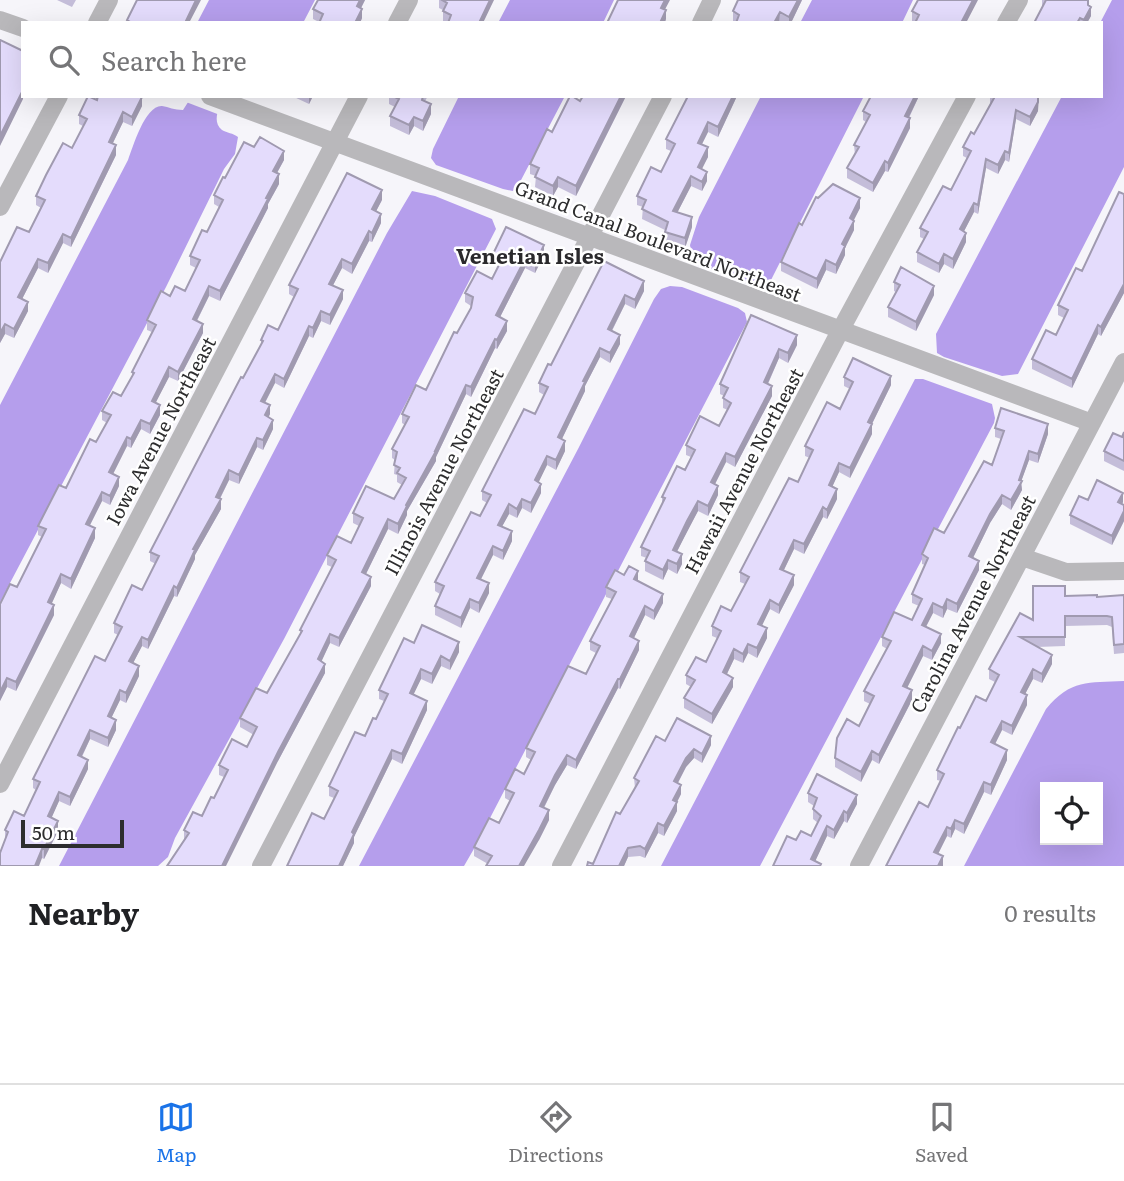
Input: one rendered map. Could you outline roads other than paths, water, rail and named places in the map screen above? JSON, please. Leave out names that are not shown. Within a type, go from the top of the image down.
[{"type":"street","points":[[98,21],[109,0]]},
{"type":"street","points":[[398,21],[409,0]]},
{"type":"street","points":[[702,21],[712,0]]},
{"type":"street","points":[[1007,21],[1018,0]]},
{"type":"street","points":[[0,20],[21,27]]},
{"type":"street","points":[[0,207],[58,98]]},
{"type":"street","name":"Grand Canal Boulevard Northeast","points":[[216,98],[1092,423]]},
{"type":"street","name":"Iowa Avenue Northeast","points":[[0,784],[358,98]]},
{"type":"street","name":"Illinois Avenue Northeast","points":[[261,866],[662,98]]},
{"type":"street","name":"Hawaii Avenue Northeast","points":[[561,866],[840,331],[966,98]]},
{"type":"street","name":"Carolina Avenue Northeast","points":[[859,866],[1124,362]]},
{"type":"street","points":[[1022,557],[1066,572],[1124,571]]},
{"type":"district","name":"Venetian Isles","points":[[530,257]]}]
